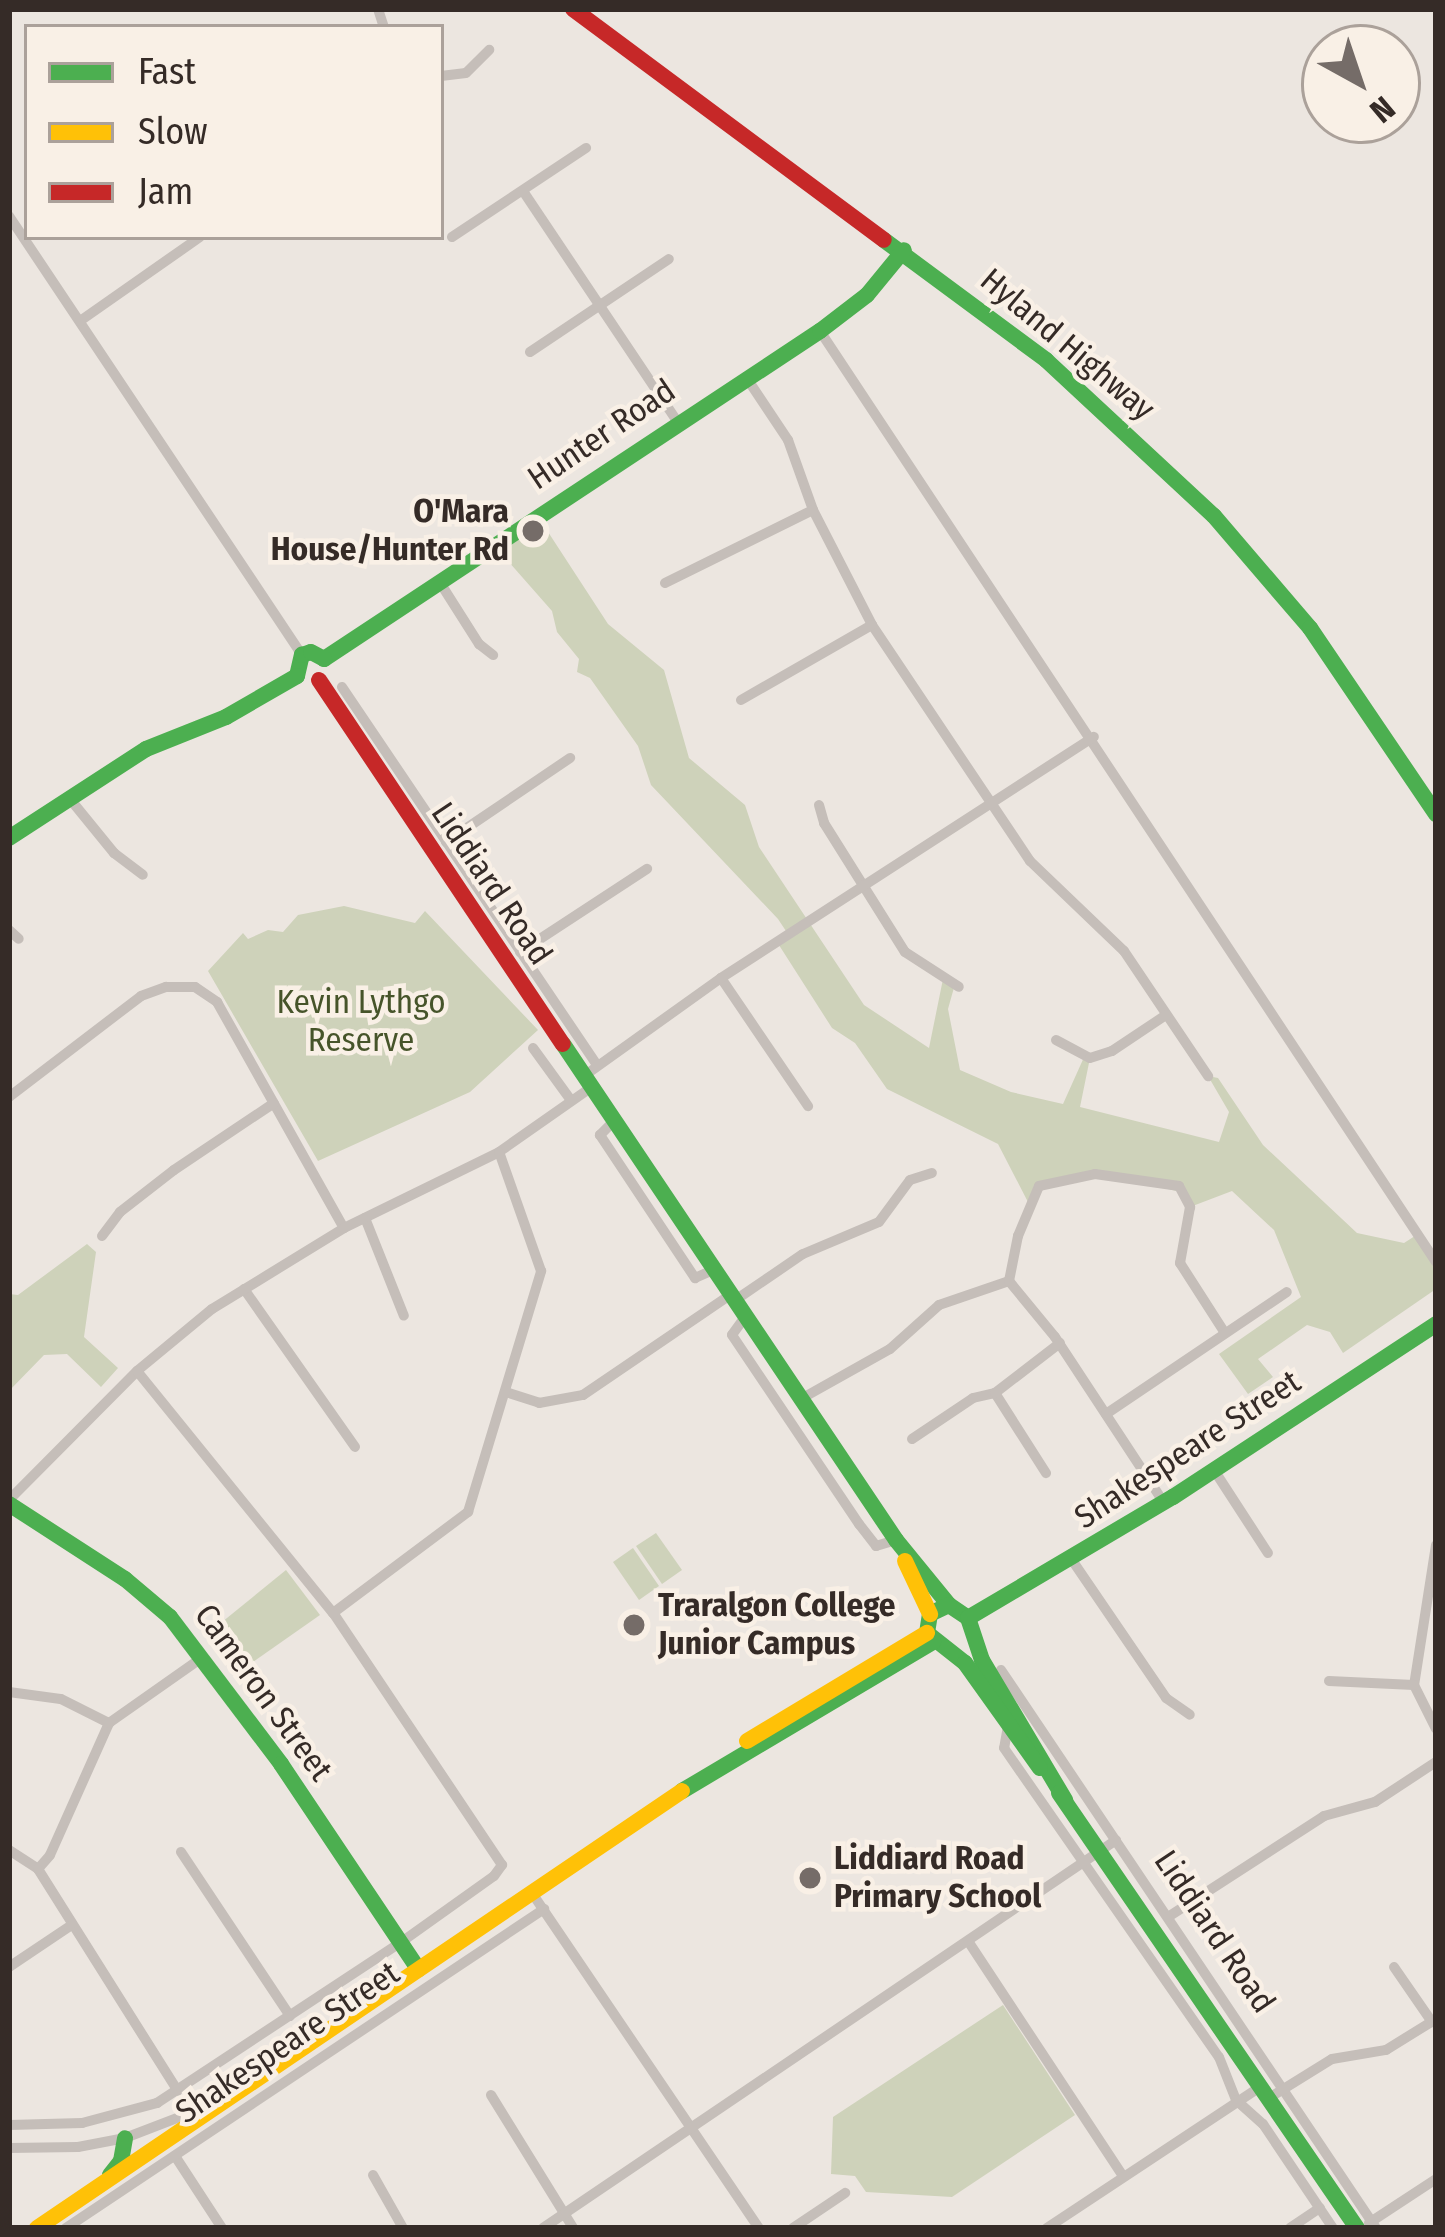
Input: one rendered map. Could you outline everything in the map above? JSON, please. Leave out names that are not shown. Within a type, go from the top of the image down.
[{"type":"street","name":"Hyland Highway","points":[[573,9],[904,250],[1046,360],[1214,516],[1310,628],[1436,814]]},
{"type":"street","points":[[444,76],[466,73],[489,50]]},
{"type":"street","points":[[452,237],[586,148]]},
{"type":"street","points":[[523,191],[676,421]]},
{"type":"street","points":[[10,221],[302,655]]},
{"type":"street","points":[[80,321],[196,240]]},
{"type":"street","name":"Hunter Road","points":[[324,659],[676,421],[820,331],[867,295],[904,250]]},
{"type":"street","points":[[530,352],[670,259]]},
{"type":"street","points":[[820,331],[1094,737],[1436,1262]]},
{"type":"street","points":[[746,377],[788,440],[813,510],[872,625],[994,800],[1030,861],[1124,951],[1208,1076]]},
{"type":"street","points":[[665,584],[813,510]]},
{"type":"street","points":[[439,580],[479,644],[493,655]]},
{"type":"street","points":[[741,700],[872,625]]},
{"type":"street","points":[[316,653],[324,659],[325,673],[319,680],[305,682],[297,676],[295,667],[302,655],[316,653]]},
{"type":"street","points":[[9,838],[146,749],[226,718],[297,676]]},
{"type":"street","name":"Liddiard Road","points":[[319,680],[591,1076]]},
{"type":"street","name":"Liddiard Road","points":[[342,687],[520,952],[614,1121],[713,1270],[896,1540],[969,1625],[1065,1800]]},
{"type":"street","points":[[9,1502],[136,1371],[244,1289],[344,1228],[499,1153],[570,1099],[591,1076],[722,978],[1094,737]]},
{"type":"street","points":[[446,842],[570,758]]},
{"type":"street","points":[[70,799],[114,853],[143,875]]},
{"type":"street","points":[[819,805],[862,886],[905,952],[959,987]]},
{"type":"street","points":[[520,952],[647,869]]},
{"type":"street","points":[[722,978],[808,1106]]},
{"type":"street","points":[[9,1097],[141,996],[166,987],[195,987],[217,1002],[344,1228]]},
{"type":"street","points":[[1056,1040],[1090,1058],[1112,1051],[1166,1015]]},
{"type":"street","points":[[532,1048],[570,1099]]},
{"type":"street","points":[[102,1237],[120,1213],[174,1170],[274,1103]]},
{"type":"street","points":[[333,1613],[468,1512],[541,1271],[499,1153]]},
{"type":"street","points":[[506,1392],[539,1403],[583,1395],[802,1254],[879,1222],[910,1180],[932,1173]]},
{"type":"street","points":[[1009,1282],[1018,1236],[1039,1186],[1095,1174],[1179,1186],[1190,1207],[1180,1263],[1225,1333]]},
{"type":"street","points":[[364,1218],[404,1316]]},
{"type":"street","points":[[1009,1282],[1060,1343],[1164,1503]]},
{"type":"street","points":[[800,1400],[890,1348],[939,1305],[1009,1282]]},
{"type":"street","points":[[244,1289],[355,1447]]},
{"type":"street","points":[[1106,1414],[1287,1292]]},
{"type":"street","name":"Liddiard Road","points":[[746,1317],[732,1335],[808,1449],[876,1546],[896,1540]]},
{"type":"street","name":"Shakespeare Street","points":[[37,2228],[691,1786],[782,1718],[934,1634],[961,1644],[969,1625],[1436,1324]]},
{"type":"street","points":[[913,1438],[973,1398],[994,1393],[1060,1343]]},
{"type":"street","points":[[9,2125],[42,2127],[124,2115],[178,2091],[400,1943],[494,1876],[502,1865],[333,1613],[136,1371]]},
{"type":"street","points":[[994,1393],[1046,1473]]},
{"type":"street","points":[[1214,1470],[1268,1552]]},
{"type":"street","name":"Cameron Street","points":[[9,1502],[148,1595],[203,1657],[418,1969]]},
{"type":"street","name":"Liddiard Road","points":[[896,1540],[934,1634],[979,1681],[1366,2226]]},
{"type":"street","points":[[1436,1545],[1414,1685],[1436,1729]]},
{"type":"street","points":[[1072,1560],[1166,1698],[1190,1714]]},
{"type":"street","points":[[934,1634],[949,1605]]},
{"type":"street","points":[[38,1869],[50,1855],[109,1723],[203,1657]]},
{"type":"street","name":"Liddiard Road","points":[[1001,1670],[1168,1917],[1271,2092]]},
{"type":"street","points":[[1329,1681],[1414,1685]]},
{"type":"street","points":[[9,1692],[62,1699],[109,1723]]},
{"type":"street","name":"Liddiard Road","points":[[1008,1726],[1004,1748],[1219,2057],[1236,2100]]},
{"type":"street","points":[[1168,1917],[1324,1816],[1375,1802],[1436,1762]]},
{"type":"street","points":[[543,2228],[1116,1840]]},
{"type":"street","points":[[9,1850],[38,1869],[178,2091]]},
{"type":"street","points":[[181,1852],[290,2017]]},
{"type":"street","points":[[532,1893],[759,2228]]},
{"type":"street","name":"Shakespeare Street","points":[[66,2228],[544,1909]]},
{"type":"street","points":[[9,1967],[70,1926]]},
{"type":"street","points":[[968,1941],[1123,2176]]},
{"type":"street","points":[[1047,2228],[1236,2100],[1271,2092],[1332,2059],[1386,2050],[1434,2021],[1394,1967]]},
{"type":"street","points":[[9,2148],[78,2147],[124,2138],[234,2095]]},
{"type":"street","points":[[490,2095],[573,2228]]},
{"type":"street","points":[[1236,2100],[1263,2124],[1333,2228]]},
{"type":"street","points":[[101,2185],[121,2161],[124,2138]]},
{"type":"street","points":[[175,2156],[222,2228]]},
{"type":"street","points":[[373,2175],[403,2228]]},
{"type":"street","points":[[1366,2226],[1436,2179]]},
{"type":"street","points":[[793,2228],[845,2193]]},
{"type":"street","points":[[1290,2228],[1320,2208]]},
{"type":"green space","points":[[537,515],[608,624],[664,670],[689,758],[745,805],[759,847],[864,1005],[929,1048],[943,979],[955,984],[948,1009],[960,1070],[1011,1092],[1063,1104],[1085,1055],[1090,1058],[1080,1107],[1219,1142],[1229,1112],[1208,1076],[1218,1078],[1263,1145],[1357,1233],[1404,1243],[1418,1234],[1436,1262],[1436,1289],[1343,1353],[1330,1332],[1307,1325],[1258,1359],[1273,1377],[1248,1394],[1219,1354],[1301,1297],[1274,1230],[1232,1191],[1190,1207],[1185,1193],[1108,1175],[1040,1188],[1029,1204],[998,1144],[887,1089],[855,1043],[832,1028],[777,942],[788,934],[778,919],[651,785],[638,746],[590,678],[577,672],[579,659],[557,632],[552,611],[493,544]]},
{"type":"green space","name":"Kevin Lythgo Reserve","points":[[344,906],[415,923],[425,911],[538,1030],[470,1092],[318,1161],[208,971],[243,933],[248,939],[268,930],[283,932],[298,915]]},
{"type":"green space","points":[[87,1244],[96,1252],[84,1337],[118,1368],[101,1387],[67,1354],[44,1355],[9,1391],[9,1294],[18,1295]]},
{"type":"green space","points":[[656,1533],[682,1570],[662,1584],[636,1546]]},
{"type":"green space","points":[[633,1548],[659,1586],[639,1600],[613,1562]]},
{"type":"green space","points":[[286,1570],[320,1615],[236,1674],[206,1635]]},
{"type":"green space","points":[[1003,2005],[1075,2115],[952,2197],[866,2192],[855,2176],[831,2174],[833,2117]]},
{"type":"traffic: fast","points":[[884,240],[1046,360],[1214,516],[1310,628],[1436,814]]},
{"type":"traffic: fast","points":[[324,659],[820,331],[867,295],[904,250]]},
{"type":"traffic: fast","points":[[297,676],[302,655],[311,652],[324,659]]},
{"type":"traffic: fast","points":[[9,838],[146,749],[226,717],[297,676]]},
{"type":"traffic: fast","points":[[563,1044],[896,1540],[949,1605],[968,1618],[982,1660],[1065,1800]]},
{"type":"traffic: fast","points":[[968,1618],[1173,1497],[1436,1324]]},
{"type":"traffic: fast","points":[[9,1504],[125,1579],[170,1617],[281,1764],[418,1969]]},
{"type":"traffic: fast","points":[[949,1605],[930,1614],[927,1633],[965,1663],[1040,1768]]},
{"type":"traffic: fast","points":[[682,1791],[933,1642]]},
{"type":"traffic: fast","points":[[1059,1793],[1357,2228]]},
{"type":"traffic: fast","points":[[110,2175],[121,2161],[125,2138]]},
{"type":"traffic: slow","points":[[905,1561],[930,1614]]},
{"type":"traffic: slow","points":[[747,1741],[927,1633]]},
{"type":"traffic: slow","points":[[37,2228],[682,1791]]},
{"type":"traffic: jam","points":[[573,9],[884,240]]},
{"type":"traffic: jam","points":[[319,680],[563,1044]]},
{"type":"place","name":"O'Mara House/Hunter Rd","points":[[533,531]]},
{"type":"place","name":"Traralgon College Junior Campus","points":[[634,1625]]},
{"type":"place","name":"Liddiard Road Primary School","points":[[810,1878]]}]
